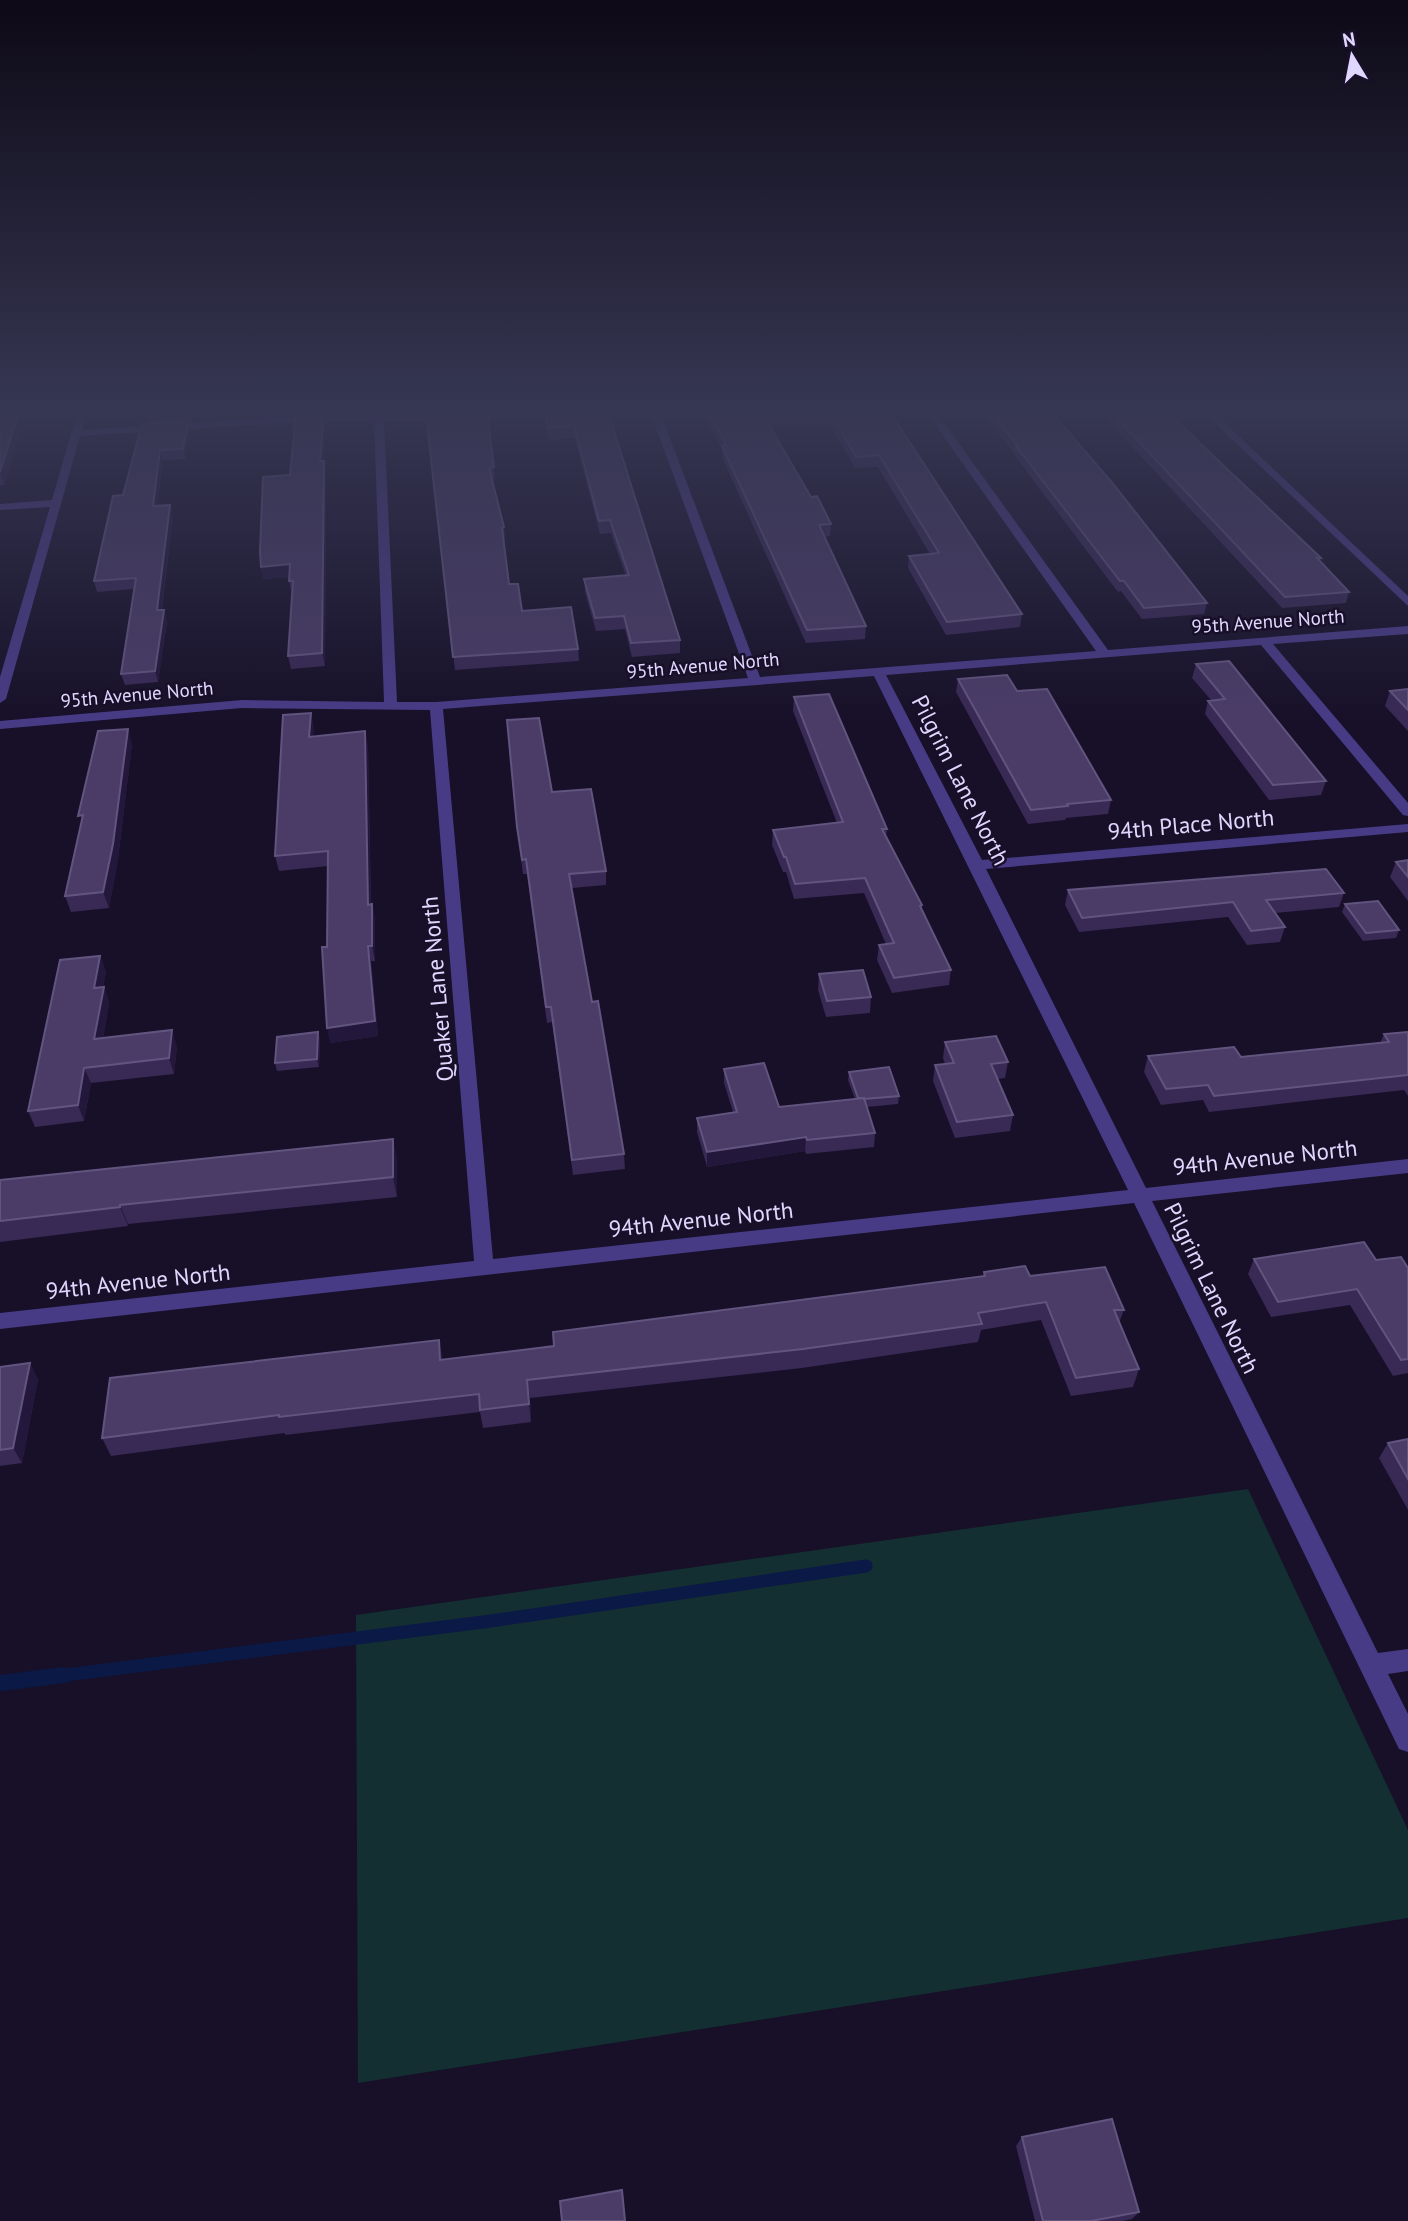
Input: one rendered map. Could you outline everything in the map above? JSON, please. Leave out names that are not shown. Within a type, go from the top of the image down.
[{"type":"street","points":[[0,699],[52,513]]},
{"type":"street","points":[[383,513],[391,707]]},
{"type":"street","points":[[692,513],[755,680]]},
{"type":"street","points":[[1003,513],[1104,653]]},
{"type":"street","points":[[1314,513],[1408,602]]},
{"type":"street","name":"95th Avenue North","points":[[0,725],[242,704],[436,706],[1408,630]]},
{"type":"street","points":[[1264,641],[1408,812]]},
{"type":"street","name":"Pilgrim Lane North","points":[[878,671],[977,865],[1408,1740]]},
{"type":"street","name":"Quaker Lane North","points":[[436,706],[484,1268]]},
{"type":"street","name":"94th Place North","points":[[977,865],[1408,828]]},
{"type":"street","name":"94th Avenue North","points":[[0,1321],[1408,1166]]},
{"type":"street","points":[[1371,1665],[1408,1660]]},
{"type":"green space","points":[[1248,1489],[1408,1830],[1408,1918],[358,2083],[356,1615]]},
{"type":"building","points":[[109,513],[169,513],[157,610],[164,610],[155,671],[121,674],[136,578],[94,581]]},
{"type":"building","points":[[262,513],[323,513],[322,653],[288,656],[293,581],[289,581],[290,564],[261,567]]},
{"type":"building","points":[[437,513],[500,513],[509,584],[518,584],[522,611],[571,607],[578,649],[453,657]]},
{"type":"building","points":[[597,513],[640,513],[680,640],[631,643],[624,616],[595,618],[584,579],[629,575],[610,520],[599,521]]},
{"type":"building","points":[[753,513],[825,513],[831,524],[819,525],[866,626],[807,630]]},
{"type":"building","points":[[914,513],[956,513],[1022,614],[947,622],[909,556],[939,553]]},
{"type":"building","points":[[1067,513],[1136,513],[1207,603],[1144,608],[1124,581],[1120,581]]},
{"type":"building","points":[[1206,513],[1273,513],[1321,558],[1317,558],[1349,592],[1285,597]]},
{"type":"building","points":[[1229,661],[1326,781],[1273,785],[1208,701],[1225,699],[1196,664]]},
{"type":"building","points":[[1007,675],[1017,691],[1047,689],[1111,800],[1031,810],[958,679]]},
{"type":"building","points":[[1408,689],[1408,710],[1390,691]]},
{"type":"building","points":[[829,694],[887,829],[882,829],[922,905],[920,906],[951,970],[894,978],[879,945],[894,943],[865,878],[795,884],[773,830],[843,822],[794,697]]},
{"type":"building","points":[[311,713],[309,737],[365,731],[368,905],[372,904],[372,946],[368,946],[375,1021],[327,1028],[322,947],[327,947],[328,851],[275,856],[283,715]]},
{"type":"building","points":[[539,718],[552,792],[591,789],[606,871],[569,874],[592,1002],[598,1001],[624,1154],[572,1160],[551,1007],[546,1007],[526,859],[522,860],[517,827],[507,720]]},
{"type":"building","points":[[128,729],[113,844],[103,892],[65,896],[83,815],[78,816],[98,731]]},
{"type":"building","points":[[1408,860],[1408,877],[1396,862]]},
{"type":"building","points":[[1326,869],[1344,893],[1266,900],[1285,927],[1251,931],[1233,902],[1082,918],[1068,890]]},
{"type":"building","points":[[1378,901],[1399,930],[1366,933],[1345,904]]},
{"type":"building","points":[[100,956],[94,988],[104,987],[94,1039],[172,1030],[169,1058],[84,1068],[78,1105],[28,1111],[60,960]]},
{"type":"building","points":[[863,970],[871,997],[827,1001],[819,974]]},
{"type":"building","points":[[318,1032],[317,1059],[275,1063],[277,1037]]},
{"type":"building","points":[[1408,1032],[1408,1075],[1214,1096],[1208,1085],[1166,1089],[1148,1056],[1234,1047],[1241,1057],[1389,1042],[1384,1034]]},
{"type":"building","points":[[996,1036],[1008,1062],[991,1064],[1013,1115],[957,1122],[935,1065],[954,1063],[945,1042]]},
{"type":"building","points":[[764,1063],[779,1107],[864,1098],[875,1133],[807,1140],[806,1137],[707,1152],[697,1118],[737,1112],[724,1069]]},
{"type":"building","points":[[889,1067],[899,1096],[858,1098],[849,1072]]},
{"type":"building","points":[[393,1139],[393,1177],[120,1205],[0,1221],[0,1180]]},
{"type":"building","points":[[1364,1242],[1376,1260],[1401,1257],[1408,1268],[1408,1359],[1401,1360],[1357,1289],[1278,1302],[1254,1259]]},
{"type":"building","points":[[1025,1266],[1030,1276],[1105,1267],[1124,1310],[1114,1310],[1139,1369],[1076,1378],[1046,1302],[978,1313],[982,1324],[803,1349],[527,1380],[529,1404],[480,1410],[479,1394],[279,1415],[102,1438],[110,1378],[439,1340],[440,1360],[554,1346],[553,1332],[985,1276],[984,1272]]},
{"type":"building","points":[[30,1363],[13,1448],[0,1450],[0,1367]]},
{"type":"building","points":[[1408,1439],[1408,1479],[1388,1443]]},
{"type":"building","points":[[1112,2119],[1139,2212],[1091,2221],[1043,2221],[1022,2137]]},
{"type":"building","points":[[622,2190],[625,2221],[562,2221],[560,2201]]},
{"type":"waterway","points":[[50,1677],[491,1621],[866,1566]]},
{"type":"waterway","points":[[0,1683],[64,1675]]}]
